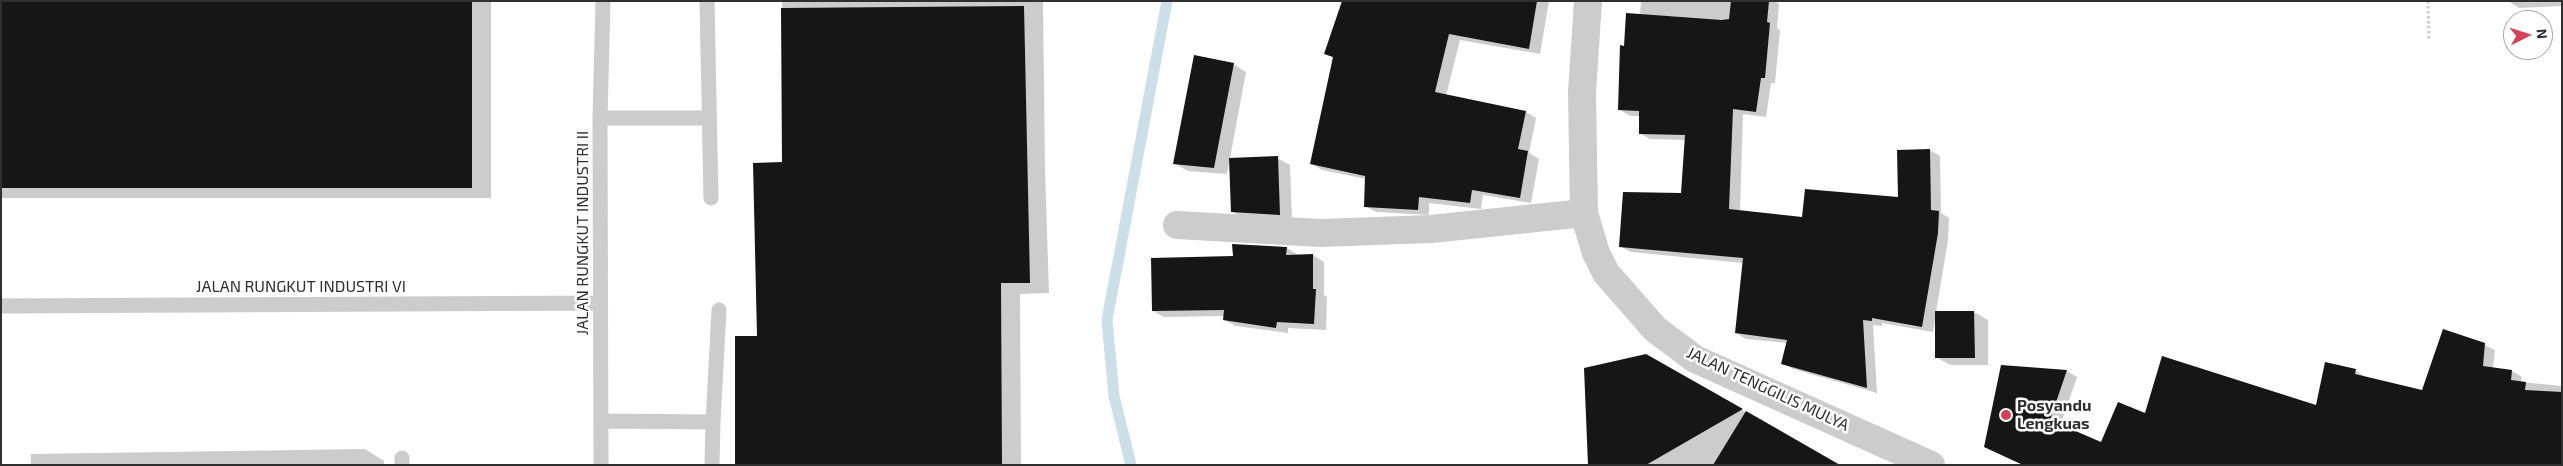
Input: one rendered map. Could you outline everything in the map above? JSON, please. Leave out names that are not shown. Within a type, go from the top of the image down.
[{"type":"street","name":"JALAN TENGGILIS MULYA","points":[[1588,1],[1582,92],[1584,213],[1596,253],[1606,273],[1655,329],[1696,359],[1931,465]]},
{"type":"street","points":[[1177,225],[1321,233],[1430,229],[1584,213]]},
{"type":"lane","name":"JALAN RUNGKUT INDUSTRI II","points":[[601,465],[600,118],[603,1]]},
{"type":"lane","points":[[707,1],[711,198]]},
{"type":"lane","points":[[600,118],[709,118]]},
{"type":"lane","name":"JALAN RUNGKUT INDUSTRI VI","points":[[1,306],[600,303]]},
{"type":"lane","points":[[712,465],[712,422],[719,310]]},
{"type":"lane","points":[[601,421],[712,422]]},
{"type":"path","points":[[2428,1],[2429,39]]},
{"type":"building","points":[[1,1],[472,1],[472,188],[1,188]]},
{"type":"building","points":[[1342,1],[1537,1],[1529,49],[1449,34],[1435,92],[1526,111],[1518,149],[1528,151],[1520,198],[1472,190],[1470,203],[1419,197],[1418,210],[1364,207],[1365,176],[1310,164],[1333,57],[1324,54]]},
{"type":"building","points":[[1731,1],[1769,1],[1767,22],[1770,23],[1765,78],[1761,78],[1756,112],[1733,109],[1729,209],[1802,217],[1805,189],[1898,197],[1897,150],[1930,149],[1931,210],[1939,211],[1938,233],[1922,327],[1872,318],[1872,321],[1863,320],[1867,388],[1781,364],[1787,340],[1735,333],[1743,258],[1619,247],[1623,192],[1681,193],[1685,135],[1639,134],[1639,111],[1618,110],[1620,45],[1624,46],[1626,13],[1722,20],[1729,19]]},
{"type":"building","points":[[1024,6],[1030,283],[1001,283],[1002,465],[735,465],[735,336],[757,336],[753,163],[782,162],[781,8]]},
{"type":"building","points":[[1194,55],[1234,63],[1214,168],[1173,164]]},
{"type":"building","points":[[1278,156],[1280,215],[1231,212],[1229,158]]},
{"type":"building","points":[[1232,244],[1287,247],[1286,255],[1313,254],[1313,289],[1316,289],[1314,324],[1277,322],[1276,328],[1223,320],[1224,310],[1152,311],[1151,258],[1233,256]]},
{"type":"building","points":[[1935,311],[1974,311],[1975,358],[1935,358]]},
{"type":"building","points":[[2443,329],[2485,343],[2483,366],[2512,370],[2511,380],[2526,382],[2525,390],[2562,392],[2562,465],[2023,465],[1984,447],[2001,365],[2067,370],[2050,420],[2101,442],[2118,402],[2145,413],[2162,356],[2316,405],[2325,362],[2356,369],[2355,374],[2422,390]]},
{"type":"building","points":[[1646,354],[1743,409],[1646,465],[1588,465],[1584,368]]},
{"type":"building","points":[[1746,411],[1774,427],[1840,465],[1713,465]]},
{"type":"waterway","points":[[1131,465],[1114,396],[1107,320],[1167,1]]},
{"type":"place","name":"Posyandu Lengkuas","points":[[2006,415]]}]
